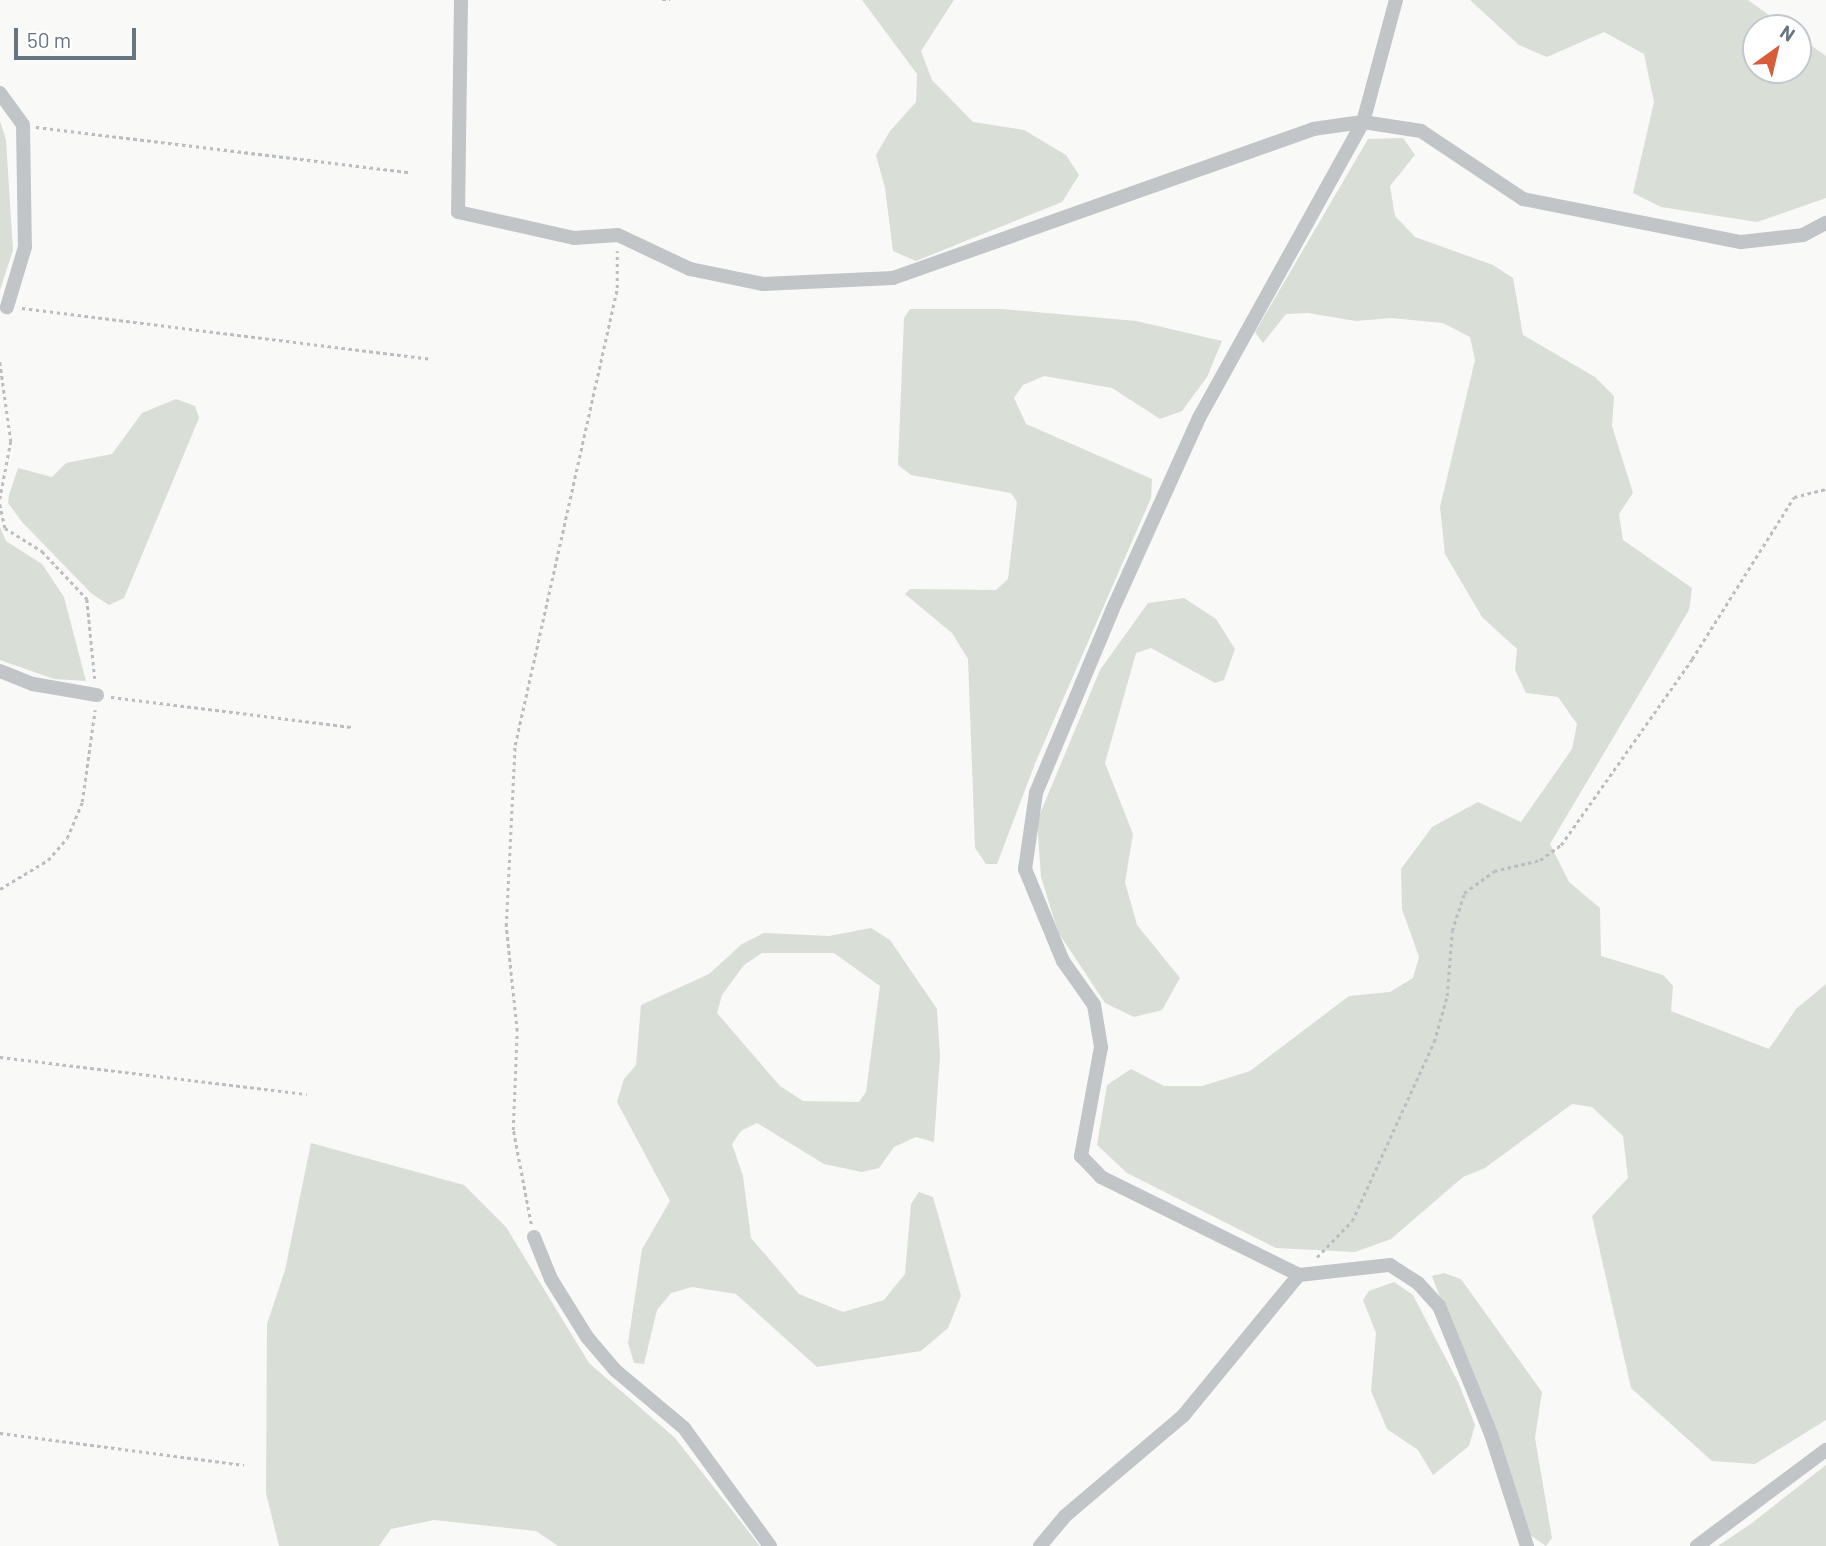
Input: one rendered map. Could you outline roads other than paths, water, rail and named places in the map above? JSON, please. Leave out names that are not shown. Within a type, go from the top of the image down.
[{"type":"street","points":[[461,0],[458,212],[574,239],[618,235],[690,269],[763,284],[893,278],[1313,129],[1363,122],[1421,131],[1523,200],[1741,242],[1803,235],[1826,223]]},
{"type":"street","points":[[1396,0],[1363,122],[1199,418],[1037,793],[1025,869],[1063,961],[1094,1005],[1101,1047],[1080,1156],[1101,1177],[1299,1275],[1390,1265],[1418,1283],[1439,1306],[1491,1434],[1527,1546]]},
{"type":"street","points":[[0,93],[23,125],[25,247],[7,307]]},
{"type":"street","points":[[0,671],[33,684],[97,695]]},
{"type":"street","points":[[534,1237],[551,1279],[587,1336],[615,1370],[684,1428],[770,1546]]},
{"type":"street","points":[[1040,1546],[1065,1516],[1183,1416],[1299,1275]]},
{"type":"street","points":[[1697,1546],[1826,1450]]}]
